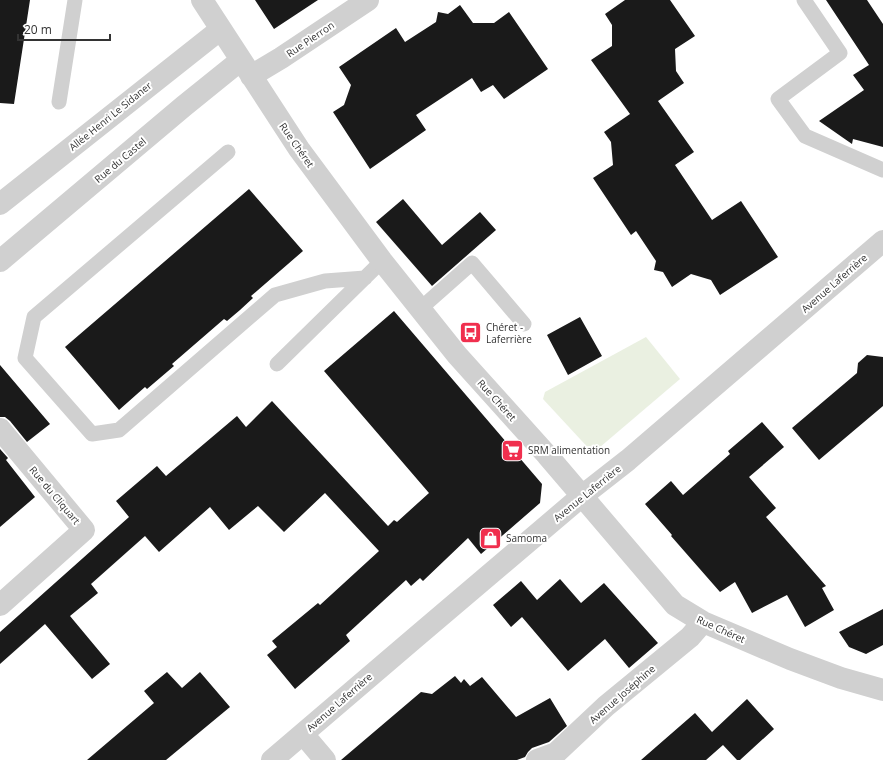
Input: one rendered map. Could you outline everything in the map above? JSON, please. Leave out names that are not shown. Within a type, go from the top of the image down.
[{"type":"street","name":"Rue Chéret","points":[[202,0],[299,149],[382,261],[457,355],[582,496],[675,605],[703,622],[790,659],[834,676],[883,690]]},
{"type":"street","name":"Rue Pierron","points":[[246,68],[281,58],[368,0]]},
{"type":"street","name":"Allée Henri Le Sidaner","points":[[0,204],[221,29]]},
{"type":"street","name":"Rue du Castel","points":[[0,261],[184,106],[246,68]]},
{"type":"street","name":"Avenue Laferrière","points":[[272,760],[582,496],[628,460],[883,241]]},
{"type":"street","name":"Rue du Cliquart","points":[[0,429],[84,530],[0,605]]},
{"type":"street","name":"Avenue Joséphine","points":[[537,760],[556,753],[606,706],[690,637],[703,622]]},
{"type":"street","points":[[303,734],[325,760]]},
{"type":"lane","points":[[59,102],[75,0]]},
{"type":"lane","points":[[804,0],[840,53],[778,99],[806,136],[883,170]]},
{"type":"lane","points":[[228,152],[34,317],[25,358],[92,434],[119,430],[275,295],[325,281],[365,278]]},
{"type":"lane","points":[[277,364],[382,261]]},
{"type":"lane","points":[[420,309],[472,263],[524,324]]},
{"type":"green space","points":[[646,337],[680,379],[593,453],[543,399],[545,392]]},
{"type":"building","points":[[0,0],[30,0],[14,104],[0,103]]},
{"type":"building","points":[[255,0],[318,0],[274,29]]},
{"type":"building","points":[[625,0],[670,0],[695,36],[675,49],[676,71],[684,83],[658,101],[694,152],[675,165],[712,220],[741,201],[778,257],[720,295],[711,280],[691,274],[672,287],[663,272],[654,270],[656,261],[636,231],[631,235],[593,178],[613,165],[611,142],[604,132],[630,114],[591,60],[612,46],[612,25],[605,14]]},
{"type":"building","points":[[826,0],[867,0],[883,24],[883,147],[853,139],[852,144],[819,121],[864,90],[853,75],[869,65]]},
{"type":"building","points":[[460,5],[473,23],[494,23],[509,12],[548,69],[504,99],[493,85],[481,92],[472,78],[416,115],[426,130],[370,169],[333,112],[344,105],[351,85],[339,67],[396,28],[405,42],[436,22],[438,12],[448,14]]},
{"type":"building","points":[[249,189],[303,251],[251,296],[253,298],[240,310],[227,321],[224,319],[172,364],[174,366],[147,389],[145,387],[119,410],[65,347]]},
{"type":"building","points":[[403,199],[442,245],[480,212],[496,230],[432,286],[376,222]]},
{"type":"building","points":[[394,311],[542,484],[540,503],[481,554],[468,538],[423,581],[420,578],[411,586],[406,580],[346,635],[350,641],[295,689],[267,655],[277,647],[272,641],[318,603],[320,605],[379,551],[325,493],[284,532],[258,506],[229,530],[210,507],[159,552],[145,536],[91,584],[98,593],[70,616],[110,664],[92,679],[45,624],[0,664],[0,632],[129,517],[116,501],[157,466],[166,476],[237,416],[246,427],[272,401],[388,526],[394,520],[397,522],[429,493],[324,371]]},
{"type":"building","points":[[580,317],[602,356],[568,375],[547,335]]},
{"type":"building","points":[[867,355],[883,357],[883,406],[819,460],[792,428],[857,373],[858,363]]},
{"type":"building","points":[[0,365],[50,424],[27,442],[10,421],[5,417],[0,417]]},
{"type":"building","points":[[762,422],[784,447],[749,477],[776,508],[766,517],[826,586],[822,588],[834,610],[805,627],[787,595],[752,613],[735,582],[720,592],[645,504],[671,481],[683,495],[730,454],[728,451]]},
{"type":"building","points":[[0,449],[8,458],[6,460],[35,497],[0,527]]},
{"type":"building","points":[[560,579],[581,603],[604,583],[658,643],[629,668],[605,639],[568,671],[522,617],[511,627],[493,605],[521,581],[537,600]]},
{"type":"building","points":[[883,609],[883,645],[866,654],[849,647],[839,632]]},
{"type":"building","points":[[167,672],[182,688],[200,672],[230,707],[166,760],[87,760],[154,703],[144,691]]},
{"type":"building","points":[[455,676],[461,683],[464,679],[470,686],[482,677],[516,717],[550,698],[567,726],[549,742],[532,748],[525,757],[517,760],[341,760],[421,692],[432,694]]},
{"type":"building","points":[[747,699],[774,729],[740,760],[737,760],[723,745],[706,760],[641,760],[695,713],[712,732]]},
{"type":"place","name":"Chéret - Laferrière","points":[[470,333]]},
{"type":"place","name":"SRM alimentation","points":[[513,450]]},
{"type":"place","name":"Samoma","points":[[491,538]]}]
